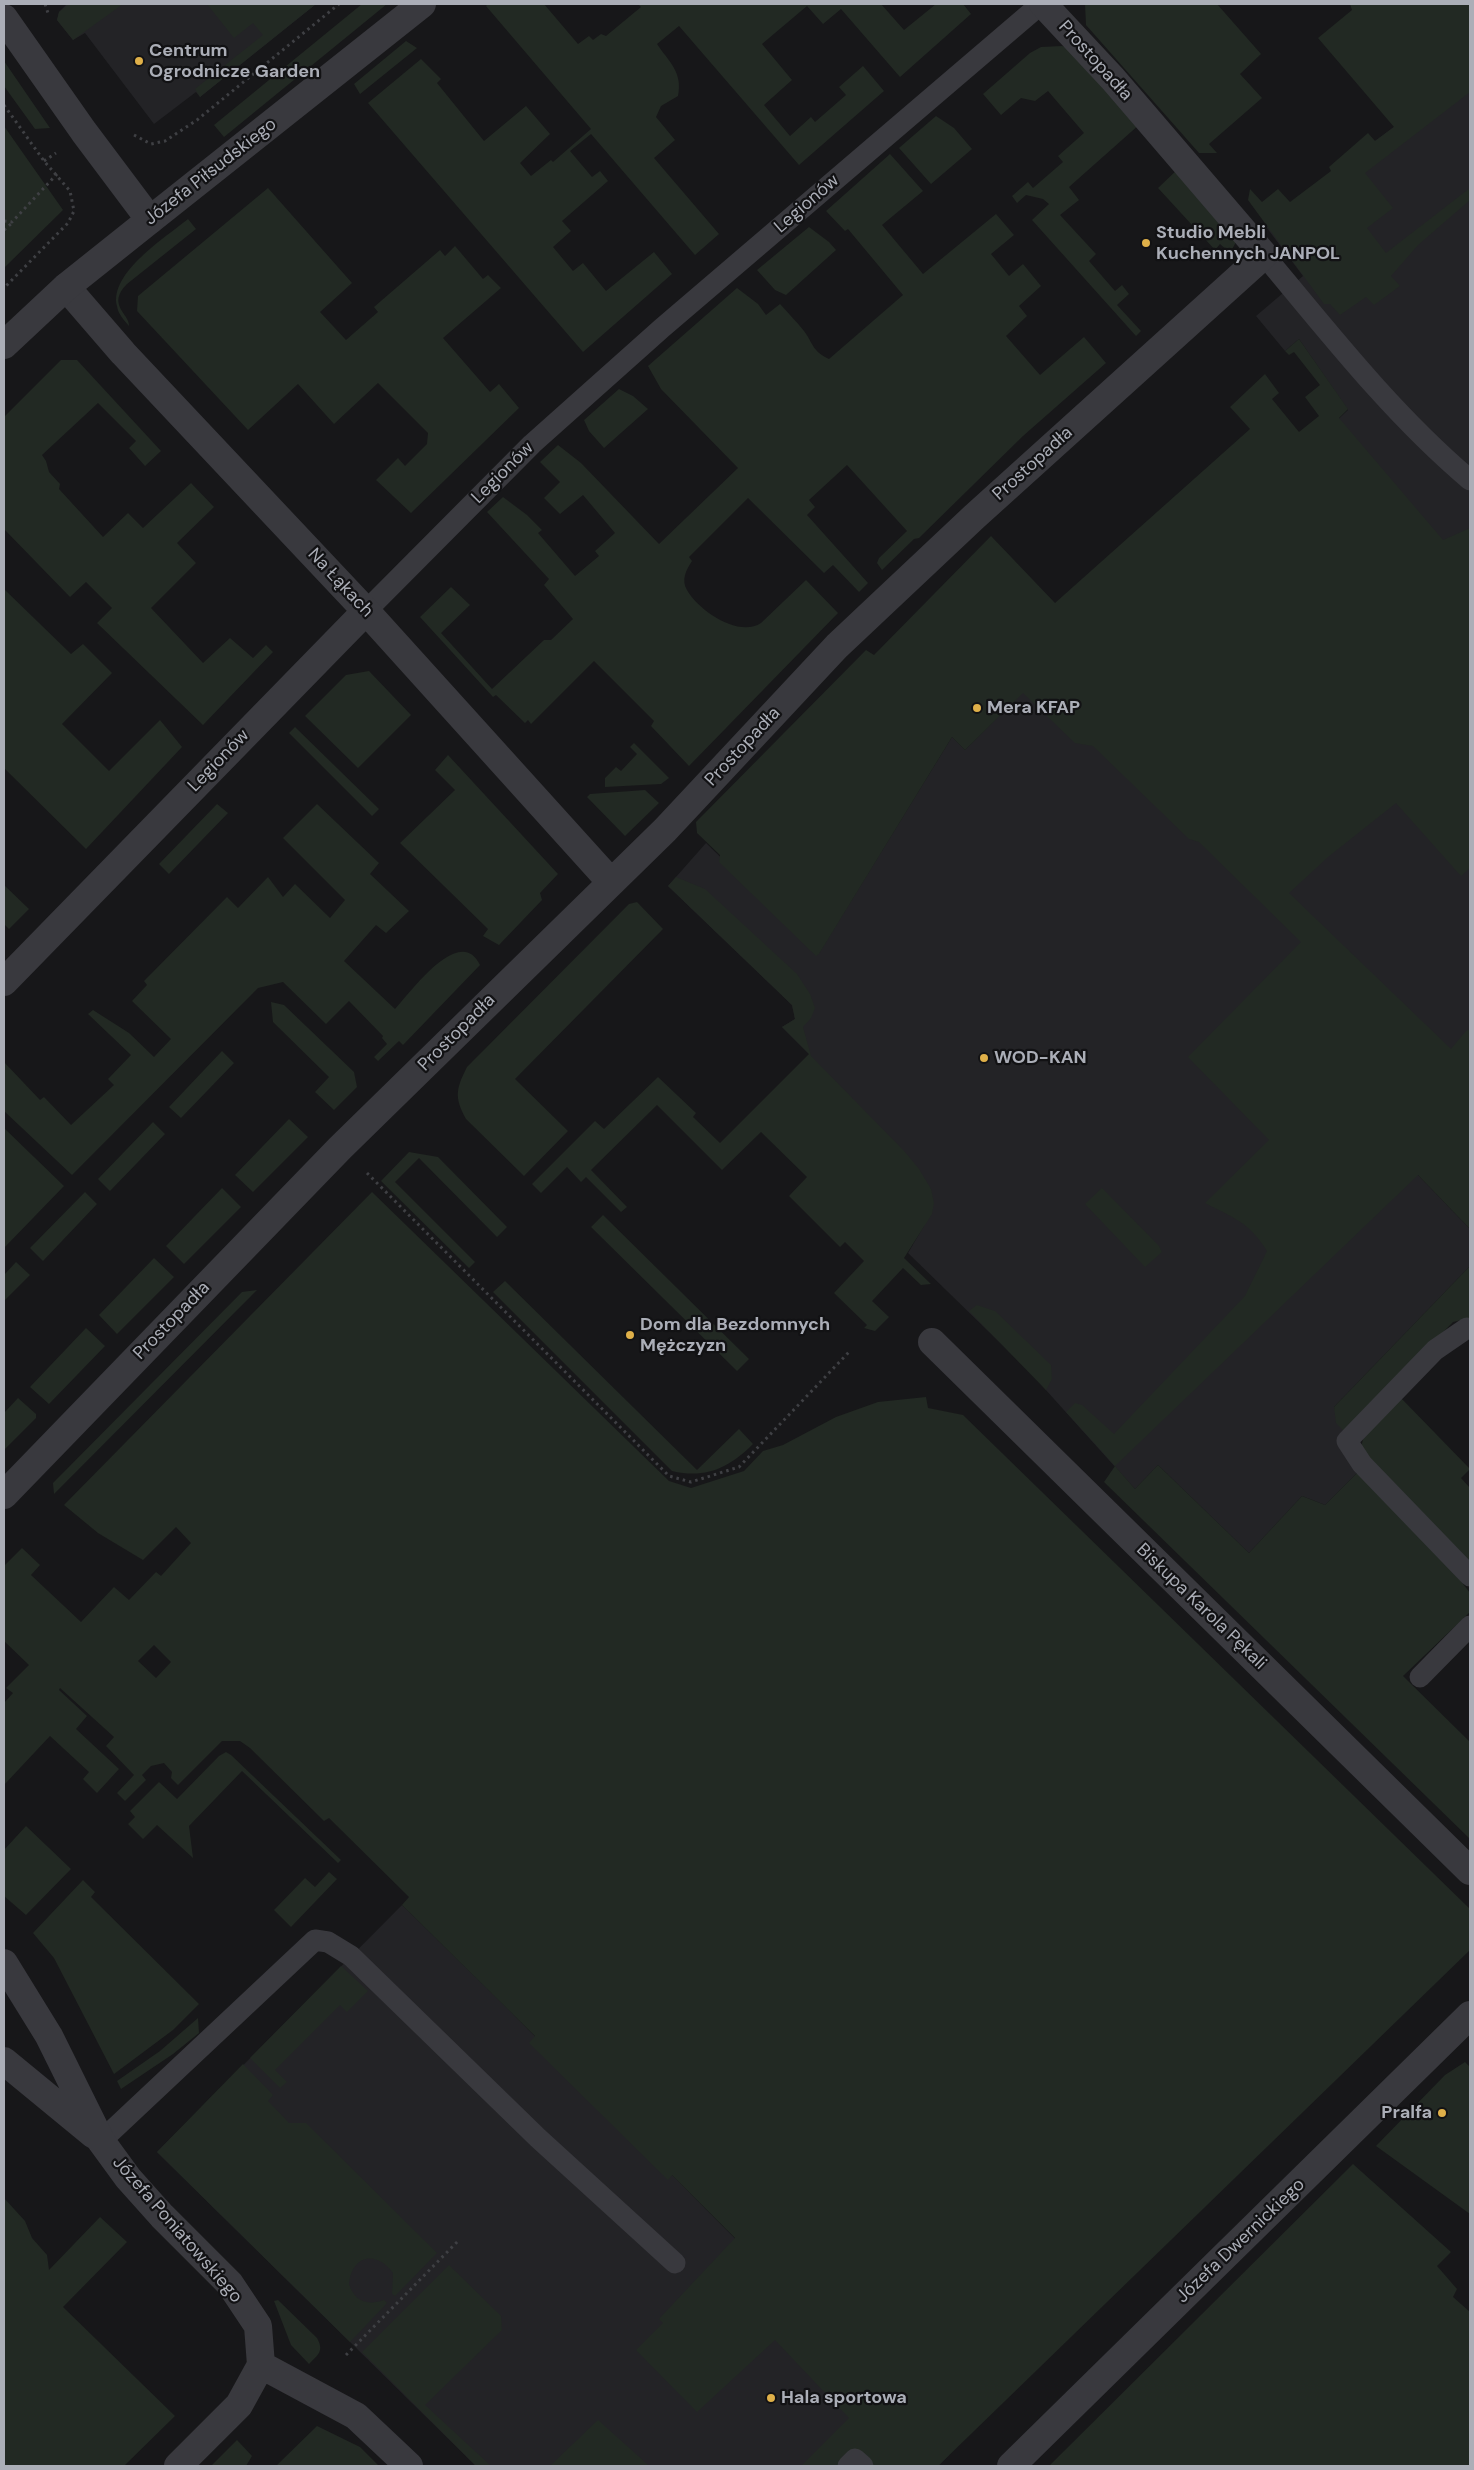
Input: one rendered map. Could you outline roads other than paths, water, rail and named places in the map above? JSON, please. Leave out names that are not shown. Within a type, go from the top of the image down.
[{"type":"street","name":"Józefa Piłsudskiego","points":[[4,345],[66,287],[422,4]]},
{"type":"street","name":"Prostopadła","points":[[4,1494],[340,1148],[665,830],[843,640],[981,510],[1264,255],[1113,79],[1042,4]]},
{"type":"street","points":[[4,18],[84,132],[150,220]]},
{"type":"street","name":"Na Łąkach","points":[[66,287],[123,353],[366,611],[610,882]]},
{"type":"street","name":"Legionów","points":[[4,982],[366,611]]},
{"type":"street","name":"Biskupa Karola Pękali","points":[[932,1342],[1470,1871]]},
{"type":"street","name":"Józefa Poniatowskiego","points":[[5,1967],[49,2036],[101,2141],[128,2178],[162,2216],[230,2284],[258,2326],[261,2365]]},
{"type":"street","name":"Józefa Dwernickiego","points":[[1011,2466],[1470,2016]]},
{"type":"street","points":[[4,2062],[101,2141]]},
{"type":"street","points":[[178,2466],[239,2406],[261,2365],[356,2416],[409,2466]]},
{"type":"lane","name":"Legionów","points":[[366,611],[532,444],[662,328],[1042,4]]},
{"type":"lane","points":[[1264,255],[1343,349],[1437,452],[1470,480]]},
{"type":"lane","points":[[1470,1328],[1467,1328],[1435,1350],[1347,1441],[1362,1464],[1470,1576]]},
{"type":"lane","points":[[1420,1677],[1470,1626]]},
{"type":"lane","points":[[101,2141],[315,1940],[328,1942],[352,1956],[538,2138],[675,2263]]},
{"type":"lane","points":[[848,2466],[855,2459],[863,2466]]},
{"type":"place","name":"Centrum Ogrodnicze Garden","points":[[139,61]]},
{"type":"place","name":"Studio Mebli Kuchennych JANPOL","points":[[1146,243]]},
{"type":"place","name":"Mera KFAP","points":[[977,708]]},
{"type":"place","name":"WOD-KAN","points":[[984,1058]]},
{"type":"place","name":"Dom dla Bezdomnych Mężczyzn","points":[[630,1335]]},
{"type":"place","name":"Pralfa","points":[[1442,2113]]},
{"type":"place","name":"Hala sportowa","points":[[771,2398]]}]
